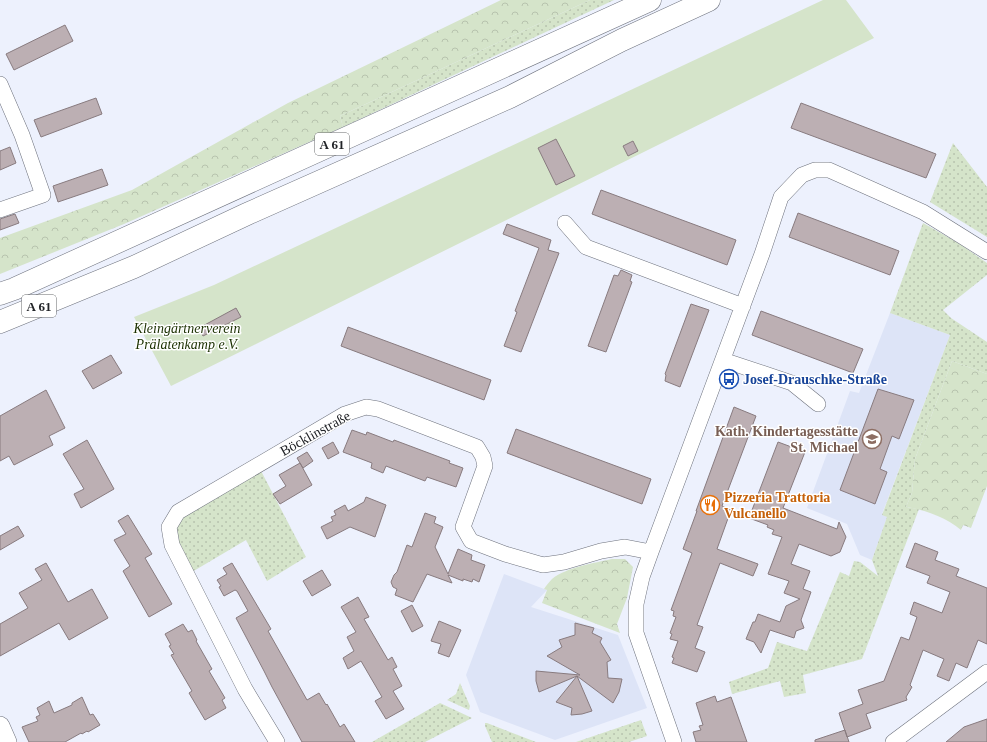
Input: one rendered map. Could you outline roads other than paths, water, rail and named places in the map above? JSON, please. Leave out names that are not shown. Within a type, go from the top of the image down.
[{"type":"highway","name":"A 61","points":[[0,294],[650,0]]},
{"type":"highway","name":"A 61","points":[[0,322],[134,267],[247,214],[510,97],[622,40],[709,0]]},
{"type":"main road","points":[[0,726],[7,742]]},
{"type":"street","points":[[0,84],[22,135],[44,195],[0,210]]},
{"type":"street","points":[[674,742],[636,633],[636,604],[642,577],[762,254],[781,196],[802,175],[815,170],[829,170],[923,212],[987,252]]},
{"type":"street","points":[[565,223],[586,248],[743,306]]},
{"type":"street","points":[[723,360],[792,383],[818,404]]},
{"type":"street","name":"Böcklinstraße","points":[[277,742],[235,671],[172,545],[169,527],[178,512],[345,414],[366,407],[378,408],[477,447],[483,457],[485,466],[463,527],[471,542],[543,566],[564,562],[601,551],[625,547],[651,552]]},
{"type":"street","points":[[893,742],[987,672]]},
{"type":"place","name":"Josef-Drauschke-Straße","points":[[729,379]]},
{"type":"place","name":"Kath. Kindertagesstätte St. Michael","points":[[872,439]]},
{"type":"place","name":"Pizzeria Trattoria Vulcanello","points":[[710,505]]},
{"type":"park label","name":"Kleingärtnerverein Prälatenkamp e.V.","points":[[187,336]]}]
